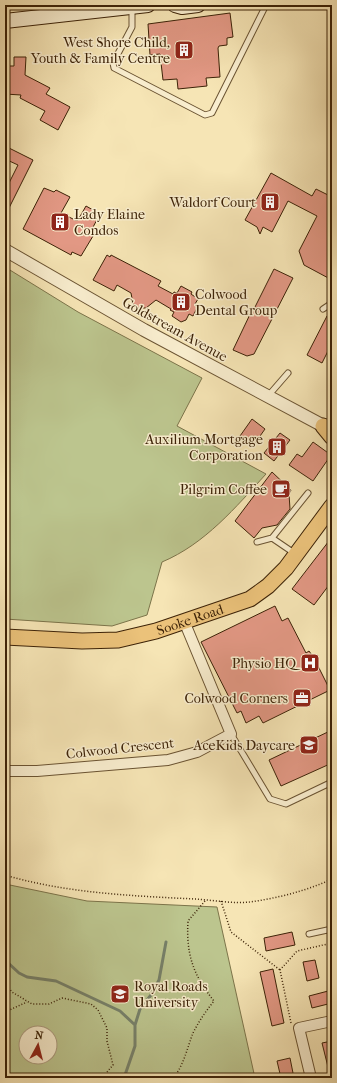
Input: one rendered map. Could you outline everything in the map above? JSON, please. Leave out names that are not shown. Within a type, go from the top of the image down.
[{"type":"main road","points":[[5,21],[50,10],[148,5]]},
{"type":"main road","points":[[175,5],[182,7],[198,5]]},
{"type":"main road","name":"Sooke Road","points":[[5,637],[99,642],[136,636],[250,599],[268,586],[286,568],[332,506]]},
{"type":"street","name":"Goldstream Avenue","points":[[5,250],[132,323],[268,396],[329,431]]},
{"type":"street","points":[[184,621],[231,734]]},
{"type":"street","name":"Colwood Crescent","points":[[5,771],[37,771],[168,760],[197,752],[231,734]]},
{"type":"street","points":[[311,1078],[299,1028],[332,1021]]},
{"type":"lane","points":[[132,7],[132,27],[113,63],[114,68],[205,115],[212,113],[266,5]]},
{"type":"lane","points":[[323,309],[332,302]]},
{"type":"lane","points":[[268,396],[288,373]]},
{"type":"lane","points":[[256,542],[272,538],[308,493]]},
{"type":"lane","points":[[272,538],[296,555]]},
{"type":"lane","points":[[231,734],[270,799],[286,804],[332,782]]},
{"type":"lane","points":[[309,934],[332,929]]},
{"type":"path","points":[[5,875],[36,884],[161,898],[248,902],[286,896],[332,879]]},
{"type":"path","points":[[171,1078],[178,1072],[202,1016],[214,1001],[190,961],[188,945],[188,921],[197,908],[206,900]]},
{"type":"path","points":[[221,901],[231,932],[280,970],[291,1023],[299,1028]]},
{"type":"path","points":[[280,970],[297,950],[332,943]]},
{"type":"path","points":[[5,983],[12,992],[27,1002],[49,1004],[62,998],[91,1004],[98,1010],[107,1028],[113,1065],[102,1078]]},
{"type":"path","points":[[5,1012],[27,1002]]},
{"type":"green space","points":[[5,267],[78,312],[202,378],[177,426],[266,474],[231,512],[206,535],[178,554],[162,562],[147,615],[112,626],[5,619]]},
{"type":"green space","name":"Royal Roads University","points":[[5,884],[87,901],[217,907],[255,1078],[5,1078]]},
{"type":"building","name":"West Shore Child, Youth & Family Centre","points":[[230,13],[233,37],[227,38],[227,45],[219,46],[218,48],[220,77],[206,78],[207,86],[178,89],[177,79],[163,80],[160,54],[150,55],[148,24]]},
{"type":"building","points":[[14,57],[26,57],[25,75],[50,88],[46,94],[70,107],[58,130],[40,120],[45,111],[20,98],[21,95],[5,94],[5,75],[9,75],[9,66],[14,66]]},
{"type":"building","points":[[5,146],[33,160],[5,216],[5,191],[18,165],[5,159]]},
{"type":"building","points":[[271,173],[312,196],[316,189],[332,197],[332,280],[304,265],[299,251],[317,216],[288,201],[272,232],[263,227],[260,234],[257,227],[245,220]]},
{"type":"building","name":"Lady Elaine Condos","points":[[44,188],[54,192],[56,190],[70,197],[61,213],[75,220],[78,220],[86,206],[100,214],[92,229],[96,231],[81,256],[72,252],[71,255],[23,229]]},
{"type":"building","points":[[107,255],[110,257],[111,255],[161,281],[158,286],[173,294],[174,292],[177,293],[181,286],[192,292],[191,294],[198,299],[195,304],[198,306],[193,316],[189,314],[186,320],[181,322],[172,316],[174,312],[170,310],[171,309],[156,300],[146,308],[139,308],[133,304],[131,293],[117,285],[114,291],[93,280]]},
{"type":"building","points":[[274,269],[293,278],[254,354],[247,356],[233,350]]},
{"type":"building","points":[[327,316],[332,319],[332,343],[322,363],[307,355]]},
{"type":"building","points":[[252,419],[265,429],[253,446],[240,436]]},
{"type":"building","name":"Auxilium Mortgage Corporation","points":[[280,433],[290,440],[274,461],[264,453]]},
{"type":"building","points":[[313,442],[331,455],[313,481],[289,465],[297,454],[302,457]]},
{"type":"building","points":[[272,472],[291,490],[289,494],[290,509],[277,525],[262,528],[254,538],[235,521]]},
{"type":"building","points":[[332,537],[332,581],[314,605],[292,589]]},
{"type":"building","points":[[275,606],[282,621],[288,618],[306,653],[309,651],[314,658],[330,690],[263,723],[259,716],[246,723],[241,711],[237,713],[201,642]]},
{"type":"building","points":[[332,730],[332,763],[281,786],[269,760]]},
{"type":"building","points":[[292,932],[295,945],[266,951],[264,938]]},
{"type":"building","points":[[315,960],[319,978],[307,981],[303,962]]},
{"type":"building","points":[[273,969],[284,1023],[272,1026],[260,972]]},
{"type":"building","points":[[332,990],[332,1003],[312,1008],[309,996]]},
{"type":"building","points":[[332,1041],[332,1071],[329,1071],[322,1043]]},
{"type":"building","points":[[290,1058],[294,1078],[281,1078],[277,1061]]},
{"type":"waterway","points":[[135,1025],[140,1009],[151,995],[159,980],[166,942]]},
{"type":"waterway","points":[[5,960],[19,973],[27,977],[56,981],[120,1011],[135,1025],[135,1046],[124,1078]]},
{"type":"place","name":"West Shore Child, Youth & Family Centre","points":[[184,50]]},
{"type":"place","name":"Waldorf Court","points":[[270,202]]},
{"type":"place","name":"Lady Elaine Condos","points":[[60,222]]},
{"type":"place","name":"Colwood Dental Group","points":[[181,302]]},
{"type":"place","name":"Auxilium Mortgage Corporation","points":[[277,447]]},
{"type":"place","name":"Pilgrim Coffee","points":[[281,489]]},
{"type":"place","name":"Physio HQ","points":[[310,663]]},
{"type":"place","name":"Colwood Corners","points":[[302,698]]},
{"type":"place","name":"AceKids Daycare","points":[[309,745]]},
{"type":"place","name":"Royal Roads University","points":[[120,994]]}]
